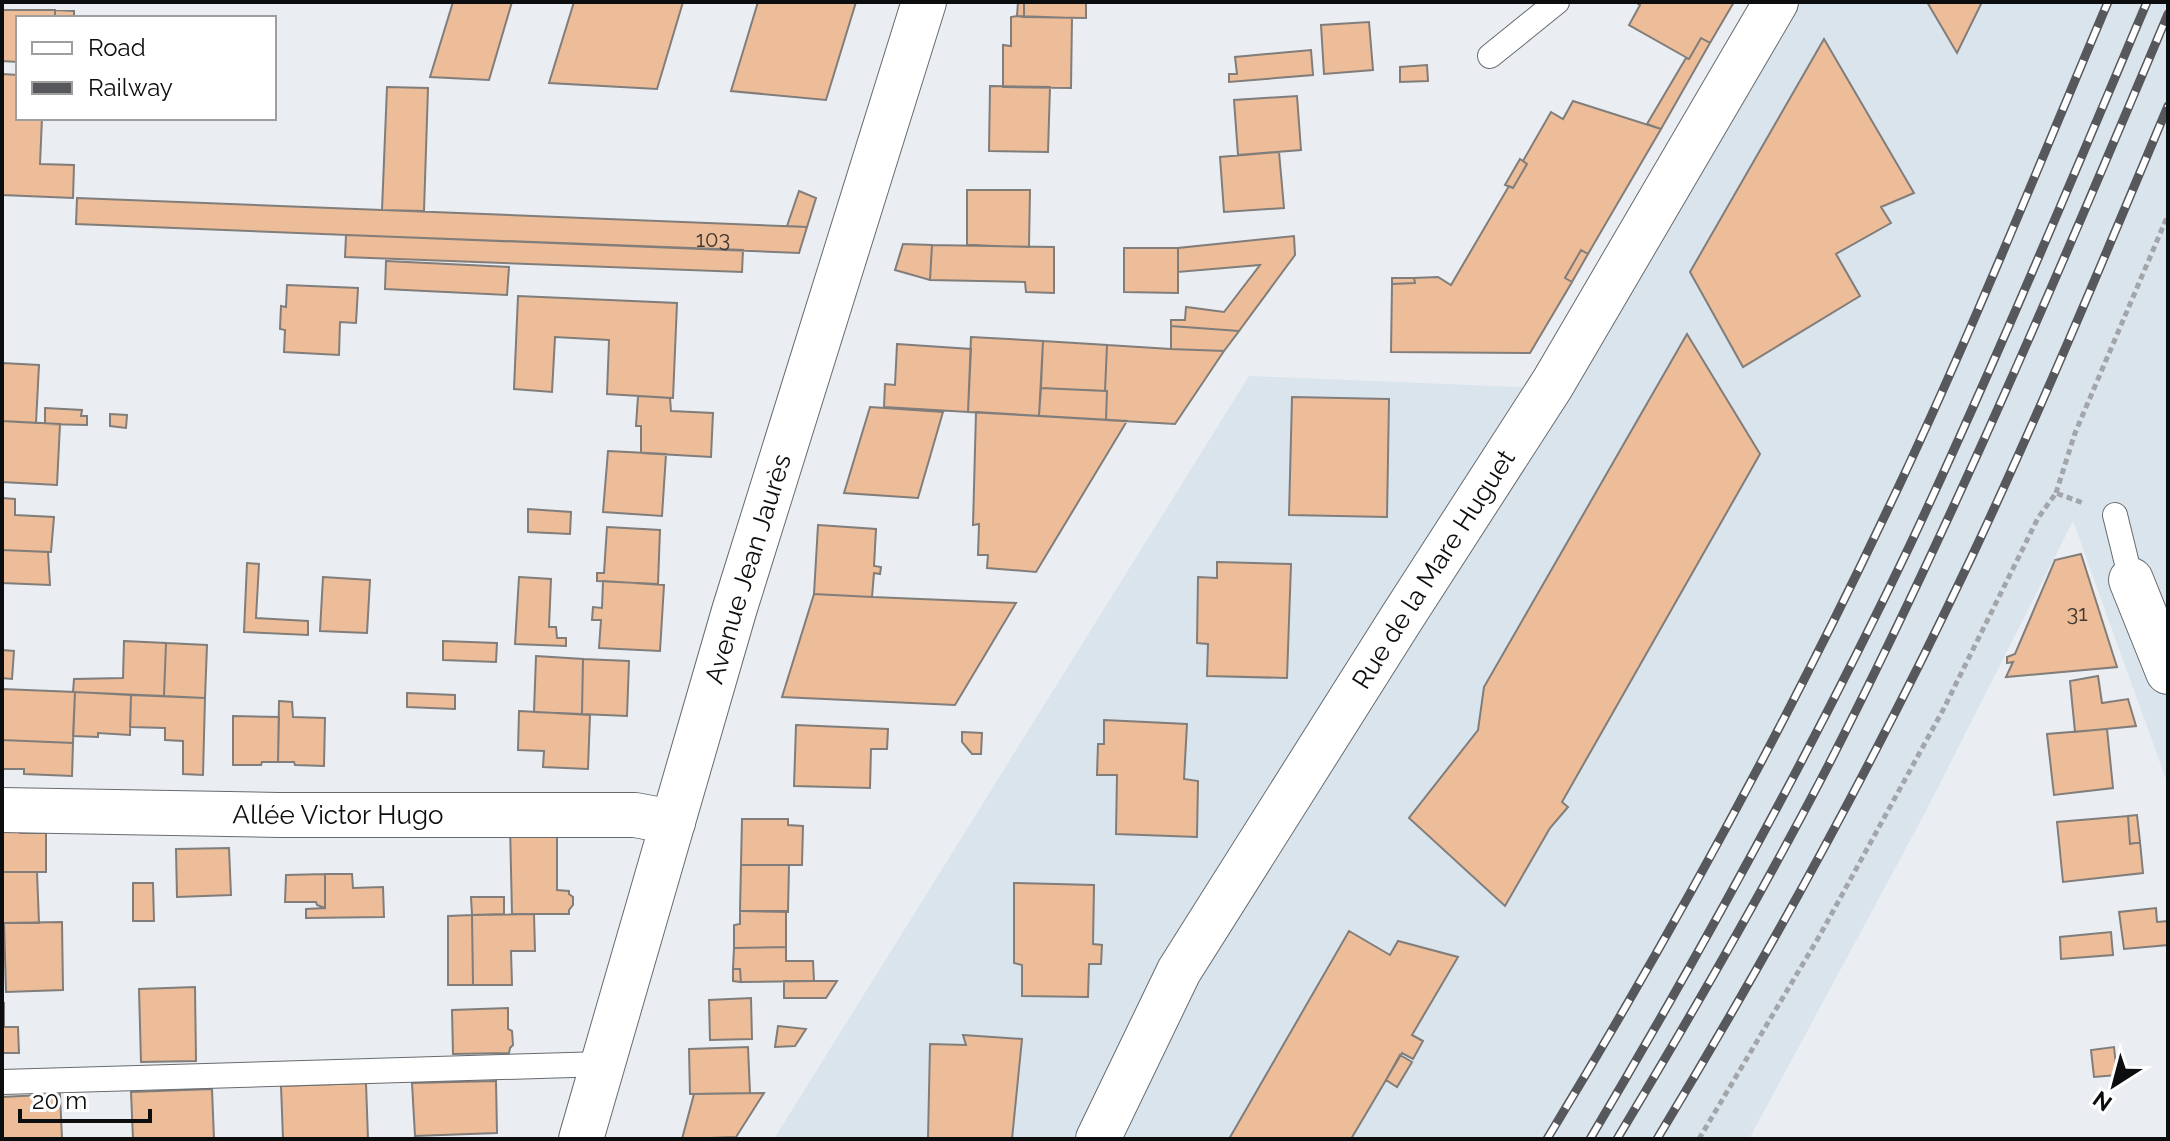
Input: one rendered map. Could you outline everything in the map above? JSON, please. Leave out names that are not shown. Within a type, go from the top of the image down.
[{"type":"street","name":"Avenue Jean Jaurès","points":[[581,1139],[738,596],[924,2]]},
{"type":"street","name":"Rue de la Mare Huguet","points":[[1098,1139],[1179,971],[1553,383],[1776,2]]},
{"type":"street","points":[[2131,580],[2168,672]]},
{"type":"street","name":"Allée Victor Hugo","points":[[2,810],[279,815],[635,815],[673,822]]},
{"type":"lane","points":[[1490,56],[1557,2]]},
{"type":"lane","points":[[2115,515],[2131,580]]},
{"type":"lane","points":[[2,1082],[604,1064]]},
{"type":"path","points":[[1699,1139],[1820,935],[1943,710],[2038,518],[2056,493],[2075,433],[2168,215]]},
{"type":"path","points":[[2056,493],[2115,515]]},
{"type":"shaded area","points":[[1794,2],[2168,2],[2168,785],[2073,521],[1926,811],[1749,1139],[774,1139],[1249,376],[1571,389]]},
{"type":"building","points":[[453,2],[512,2],[489,80],[430,77]]},
{"type":"building","points":[[574,2],[683,2],[657,89],[549,83]]},
{"type":"building","points":[[758,2],[856,2],[826,100],[731,91]]},
{"type":"building","points":[[1018,2],[1024,2],[1024,17],[1017,16]]},
{"type":"building","points":[[1024,2],[1086,2],[1086,18],[1024,17]]},
{"type":"building","points":[[1635,2],[1734,2],[1710,43],[1701,38],[1689,59],[1629,25],[1640,5]]},
{"type":"building","points":[[1927,2],[1982,2],[1957,53]]},
{"type":"building","points":[[2,10],[55,10],[55,16],[16,16],[16,62],[2,61]]},
{"type":"building","points":[[55,10],[74,11],[74,16],[55,16]]},
{"type":"building","points":[[1011,17],[1072,18],[1071,88],[1003,87],[1003,45],[1011,46]]},
{"type":"building","points":[[1369,22],[1373,70],[1324,74],[1321,25]]},
{"type":"building","points":[[1701,38],[1710,43],[1661,129],[1647,124],[1686,58],[1689,59]]},
{"type":"building","points":[[1824,39],[1914,193],[1881,207],[1891,223],[1836,254],[1860,296],[1743,367],[1690,272]]},
{"type":"building","points":[[1311,50],[1313,75],[1229,82],[1229,74],[1237,74],[1235,57]]},
{"type":"building","points":[[1427,65],[1428,81],[1400,82],[1400,67]]},
{"type":"building","points":[[2,74],[16,75],[16,120],[42,120],[40,164],[74,165],[73,198],[2,195]]},
{"type":"building","points":[[990,86],[1050,87],[1048,152],[989,151]]},
{"type":"building","points":[[387,87],[428,88],[424,211],[382,210]]},
{"type":"building","points":[[1297,96],[1301,150],[1238,155],[1234,100]]},
{"type":"building","points":[[1573,101],[1661,129],[1588,254],[1581,250],[1565,278],[1572,282],[1530,353],[1391,352],[1392,284],[1415,283],[1414,278],[1438,277],[1451,285],[1509,186],[1513,188],[1527,164],[1523,161],[1551,112],[1563,119]]},
{"type":"building","points":[[1279,152],[1284,208],[1224,212],[1220,157]]},
{"type":"building","points":[[1520,159],[1527,164],[1513,188],[1505,185]]},
{"type":"building","points":[[967,190],[1030,190],[1029,247],[967,245]]},
{"type":"building","points":[[799,191],[816,198],[807,227],[787,226]]},
{"type":"building","points":[[77,198],[807,227],[799,253],[76,224]]},
{"type":"building","points":[[346,235],[743,250],[742,272],[345,257]]},
{"type":"building","points":[[1294,236],[1295,255],[1239,331],[1171,326],[1171,320],[1185,320],[1186,307],[1224,312],[1260,265],[1178,272],[1178,248]]},
{"type":"building","points":[[903,244],[932,245],[930,280],[895,270]]},
{"type":"building","points":[[932,245],[1054,247],[1054,293],[1026,292],[1025,282],[930,280]]},
{"type":"building","points":[[1124,248],[1178,248],[1178,293],[1124,292]]},
{"type":"building","points":[[1581,250],[1588,254],[1572,282],[1565,278]]},
{"type":"building","points":[[386,261],[509,267],[507,295],[385,289]]},
{"type":"building","points":[[1392,278],[1414,278],[1415,283],[1392,284]]},
{"type":"building","points":[[287,285],[358,288],[356,323],[340,322],[339,355],[284,352],[285,330],[280,329],[281,306],[286,307]]},
{"type":"building","points":[[518,296],[677,303],[673,398],[607,394],[609,340],[555,337],[552,392],[514,389]]},
{"type":"building","points":[[1171,326],[1239,331],[1224,351],[1171,349]]},
{"type":"building","points":[[1687,334],[1760,454],[1562,802],[1568,807],[1550,828],[1505,906],[1409,818],[1478,730],[1484,687]]},
{"type":"building","points":[[971,337],[1043,341],[1039,416],[968,412]]},
{"type":"building","points":[[1043,341],[1107,345],[1105,391],[1041,388]]},
{"type":"building","points":[[897,344],[971,349],[968,412],[884,407],[885,384],[895,385]]},
{"type":"building","points":[[1107,345],[1224,351],[1175,424],[1106,420]]},
{"type":"building","points":[[2,363],[39,365],[36,423],[2,421]]},
{"type":"building","points":[[1041,388],[1107,391],[1106,420],[1039,416]]},
{"type":"building","points":[[638,396],[670,398],[671,411],[713,413],[711,457],[641,453],[641,426],[636,426]]},
{"type":"building","points":[[1292,397],[1389,399],[1387,517],[1289,515]]},
{"type":"building","points":[[870,407],[943,412],[918,498],[844,493]]},
{"type":"building","points":[[45,408],[82,410],[81,416],[87,416],[87,425],[45,424]]},
{"type":"building","points":[[976,412],[1127,421],[1036,572],[987,568],[988,555],[978,555],[979,524],[973,525]]},
{"type":"building","points":[[110,414],[127,415],[126,428],[110,426]]},
{"type":"building","points":[[2,421],[60,424],[57,485],[2,482]]},
{"type":"building","points":[[608,451],[666,454],[662,516],[603,512]]},
{"type":"building","points":[[2,498],[15,499],[15,515],[54,517],[51,552],[2,550]]},
{"type":"building","points":[[528,509],[571,512],[570,534],[528,532]]},
{"type":"building","points":[[818,525],[876,529],[874,566],[881,567],[880,574],[874,573],[872,597],[814,594]]},
{"type":"building","points":[[607,527],[660,530],[658,584],[597,581],[597,573],[604,573]]},
{"type":"building","points":[[2,550],[48,552],[50,585],[2,583]]},
{"type":"building","points":[[2081,554],[2117,667],[2006,677],[2013,662],[2007,663],[2007,657],[2015,654],[2055,560]]},
{"type":"building","points":[[1217,562],[1291,564],[1287,678],[1207,676],[1208,644],[1197,643],[1198,577],[1217,578]]},
{"type":"building","points":[[247,563],[259,564],[256,618],[308,621],[308,635],[244,632]]},
{"type":"building","points":[[323,577],[370,580],[367,633],[320,631]]},
{"type":"building","points":[[519,577],[551,579],[549,627],[556,627],[557,638],[566,638],[566,646],[515,644]]},
{"type":"building","points":[[603,581],[664,585],[660,651],[599,648],[601,620],[592,620],[593,607],[602,608]]},
{"type":"building","points":[[814,594],[1016,603],[955,705],[782,697]]},
{"type":"building","points":[[2,633],[3,650],[14,651],[12,679],[2,678]]},
{"type":"building","points":[[124,641],[166,643],[164,696],[73,692],[74,679],[123,678]]},
{"type":"building","points":[[443,641],[497,643],[496,662],[443,660]]},
{"type":"building","points":[[166,643],[207,645],[205,698],[164,696]]},
{"type":"building","points":[[536,656],[583,659],[582,714],[534,712]]},
{"type":"building","points":[[583,659],[629,661],[627,716],[582,714]]},
{"type":"building","points":[[2098,676],[2102,703],[2128,699],[2136,726],[2075,732],[2070,681]]},
{"type":"building","points":[[2,689],[75,692],[73,743],[2,740]]},
{"type":"building","points":[[75,692],[131,695],[130,735],[98,733],[98,737],[73,736]]},
{"type":"building","points":[[407,693],[455,695],[455,709],[407,707]]},
{"type":"building","points":[[131,695],[205,698],[203,775],[183,774],[183,741],[165,740],[165,728],[130,727]]},
{"type":"building","points":[[279,701],[292,702],[293,717],[325,718],[324,766],[278,762]]},
{"type":"building","points":[[519,711],[590,715],[588,769],[543,767],[544,751],[518,750]]},
{"type":"building","points":[[233,716],[279,717],[278,762],[233,765]]},
{"type":"building","points":[[1104,720],[1187,724],[1184,779],[1198,781],[1197,837],[1116,834],[1117,775],[1097,775],[1098,744],[1104,744]]},
{"type":"building","points":[[796,725],[888,729],[887,749],[871,749],[870,788],[794,786]]},
{"type":"building","points":[[2107,729],[2113,788],[2054,795],[2047,734]]},
{"type":"building","points":[[962,732],[982,733],[981,754],[972,754],[962,742]]},
{"type":"building","points":[[2,740],[73,743],[72,776],[24,774],[24,769],[2,769]]},
{"type":"building","points":[[2137,815],[2140,842],[2130,844],[2128,816]]},
{"type":"building","points":[[2128,816],[2130,844],[2140,842],[2143,873],[2063,882],[2057,822]]},
{"type":"building","points":[[2,818],[20,818],[20,833],[46,833],[46,872],[2,872]]},
{"type":"building","points":[[742,819],[788,819],[788,825],[803,826],[802,865],[741,865]]},
{"type":"building","points":[[510,826],[557,827],[557,890],[569,891],[573,897],[569,914],[512,914]]},
{"type":"building","points":[[229,848],[231,895],[177,897],[176,849]]},
{"type":"building","points":[[741,865],[789,865],[788,912],[740,911]]},
{"type":"building","points":[[2,872],[37,872],[39,923],[2,923]]},
{"type":"building","points":[[325,874],[325,908],[316,902],[285,902],[286,875]]},
{"type":"building","points":[[325,874],[352,874],[353,888],[383,887],[384,917],[306,918],[306,909],[325,908]]},
{"type":"building","points":[[133,883],[153,883],[154,921],[133,921]]},
{"type":"building","points":[[1014,883],[1094,885],[1093,944],[1102,945],[1101,964],[1089,964],[1088,997],[1022,996],[1022,965],[1014,963]]},
{"type":"building","points":[[471,897],[504,897],[504,914],[472,915]]},
{"type":"building","points":[[2156,908],[2157,922],[2168,921],[2168,945],[2124,949],[2119,912]]},
{"type":"building","points":[[740,911],[786,911],[786,947],[734,948],[734,925],[740,924]]},
{"type":"building","points":[[534,914],[535,951],[511,951],[512,985],[473,985],[472,915]]},
{"type":"building","points":[[472,915],[473,985],[448,985],[448,916]]},
{"type":"building","points":[[62,922],[63,990],[6,992],[4,923]]},
{"type":"building","points":[[1349,931],[1390,955],[1398,941],[1458,957],[1412,1035],[1423,1041],[1413,1059],[1402,1053],[1351,1139],[1229,1139]]},
{"type":"building","points":[[2111,932],[2113,955],[2061,959],[2060,937]]},
{"type":"building","points":[[786,947],[786,961],[813,961],[814,981],[741,982],[740,969],[733,969],[734,948]]},
{"type":"building","points":[[733,969],[740,969],[741,982],[733,981]]},
{"type":"building","points":[[784,981],[837,981],[826,998],[784,998]]},
{"type":"building","points":[[195,987],[196,1061],[141,1062],[139,989]]},
{"type":"building","points":[[751,998],[752,1039],[710,1040],[709,1000]]},
{"type":"building","points":[[2,1003],[4,1027],[18,1027],[19,1053],[2,1053]]},
{"type":"building","points":[[508,1008],[508,1029],[512,1031],[513,1045],[509,1053],[453,1054],[452,1010]]},
{"type":"building","points":[[778,1026],[806,1029],[795,1046],[775,1047]]},
{"type":"building","points":[[963,1035],[1022,1039],[1012,1139],[928,1139],[930,1044],[966,1045]]},
{"type":"building","points":[[748,1047],[750,1093],[690,1094],[689,1049]]},
{"type":"building","points":[[2114,1047],[2117,1075],[2094,1077],[2091,1050]]},
{"type":"building","points":[[1400,1055],[1412,1062],[1397,1087],[1386,1080]]},
{"type":"building","points":[[496,1081],[497,1133],[415,1136],[412,1083]]},
{"type":"building","points":[[366,1083],[368,1139],[283,1139],[281,1086]]},
{"type":"building","points":[[212,1089],[214,1139],[133,1139],[131,1092]]},
{"type":"building","points":[[764,1093],[736,1137],[682,1139],[694,1094]]},
{"type":"building","points":[[60,1094],[62,1139],[2,1139],[2,1097]]},
{"type":"railway","points":[[1547,1139],[1725,829],[1848,591],[1945,385],[2108,2]]},
{"type":"railway","points":[[1590,1139],[1757,845],[1873,621],[1972,410],[2147,2]]},
{"type":"railway","points":[[1617,1139],[1752,907],[1874,674],[2005,393],[2168,14]]},
{"type":"railway","points":[[1657,1139],[1742,996],[1822,851],[1937,629],[2024,443],[2168,106]]}]
